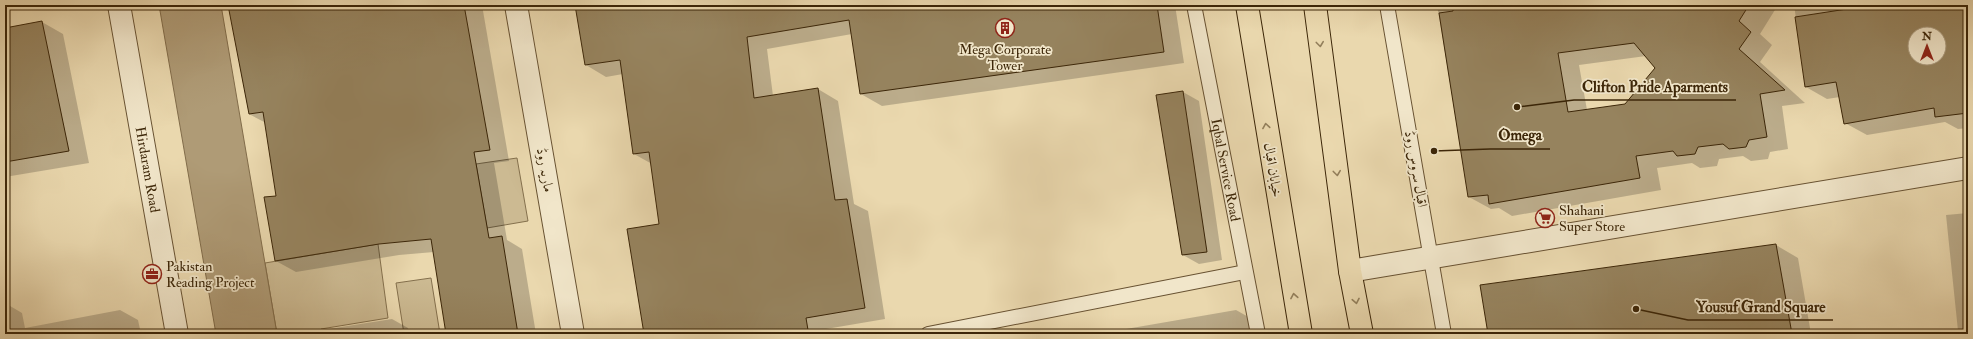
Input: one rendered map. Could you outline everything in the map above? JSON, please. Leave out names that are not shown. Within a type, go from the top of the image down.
[{"type":"main road","name":"خیابان اقبال","points":[[1247,5],[1301,334]]},
{"type":"main road","points":[[1315,5],[1350,271],[1362,334]]},
{"type":"street","name":"Hirdaram Road","points":[[119,5],[177,334]]},
{"type":"street","name":"ماریہ روڈ","points":[[516,5],[573,334]]},
{"type":"street","points":[[1350,271],[1968,168]]},
{"type":"lane","name":"Iqbal Service Road","points":[[1194,5],[1258,334]]},
{"type":"lane","name":"اقبال سروس روڈ","points":[[1387,5],[1444,334]]},
{"type":"lane","points":[[928,334],[1245,272]]},
{"type":"shaded area","points":[[159,5],[221,5],[277,334],[216,334]]},
{"type":"shaded area","points":[[517,158],[528,221],[487,228],[476,164]]},
{"type":"shaded area","points":[[378,244],[388,318],[321,329],[321,334],[277,334],[265,263]]},
{"type":"shaded area","points":[[431,278],[440,334],[404,334],[396,283]]},
{"type":"building","points":[[228,5],[464,5],[490,150],[474,152],[489,238],[502,236],[518,334],[446,334],[431,239],[379,244],[275,261],[264,197],[276,196],[263,112],[249,114]]},
{"type":"building","points":[[575,5],[1157,5],[1164,52],[860,94],[849,20],[747,37],[754,98],[818,88],[835,200],[847,199],[865,308],[806,318],[808,330],[784,334],[644,334],[627,229],[659,224],[649,152],[633,154],[620,60],[585,65]]},
{"type":"building","points":[[1453,5],[1749,5],[1739,21],[1751,32],[1739,49],[1785,90],[1760,94],[1767,137],[1749,140],[1746,147],[1729,149],[1723,144],[1698,147],[1695,154],[1677,156],[1673,151],[1636,156],[1640,178],[1489,204],[1488,195],[1468,197],[1439,13],[1453,11]],"holes":[[[1634,43],[1655,68],[1625,104],[1568,112],[1558,53]]]},
{"type":"building","points":[[1873,5],[1968,5],[1968,113],[1935,117],[1934,108],[1844,124],[1836,82],[1805,87],[1795,17]]},
{"type":"building","points":[[42,21],[69,151],[5,162],[5,28]]},
{"type":"building","points":[[1183,91],[1207,252],[1182,255],[1156,95]]},
{"type":"building","points":[[1776,244],[1792,334],[1488,334],[1480,285]]},
{"type":"place","name":"Mega Corporate Tower","points":[[1005,28]]},
{"type":"place","name":"Clifton Pride Aparments","points":[[1517,107]]},
{"type":"place","name":"Omega","points":[[1434,151]]},
{"type":"place","name":"Shahani Super Store","points":[[1545,218]]},
{"type":"place","name":"Pakistan Reading Project","points":[[152,274]]},
{"type":"place","name":"Yousuf Grand Square","points":[[1636,309]]}]
